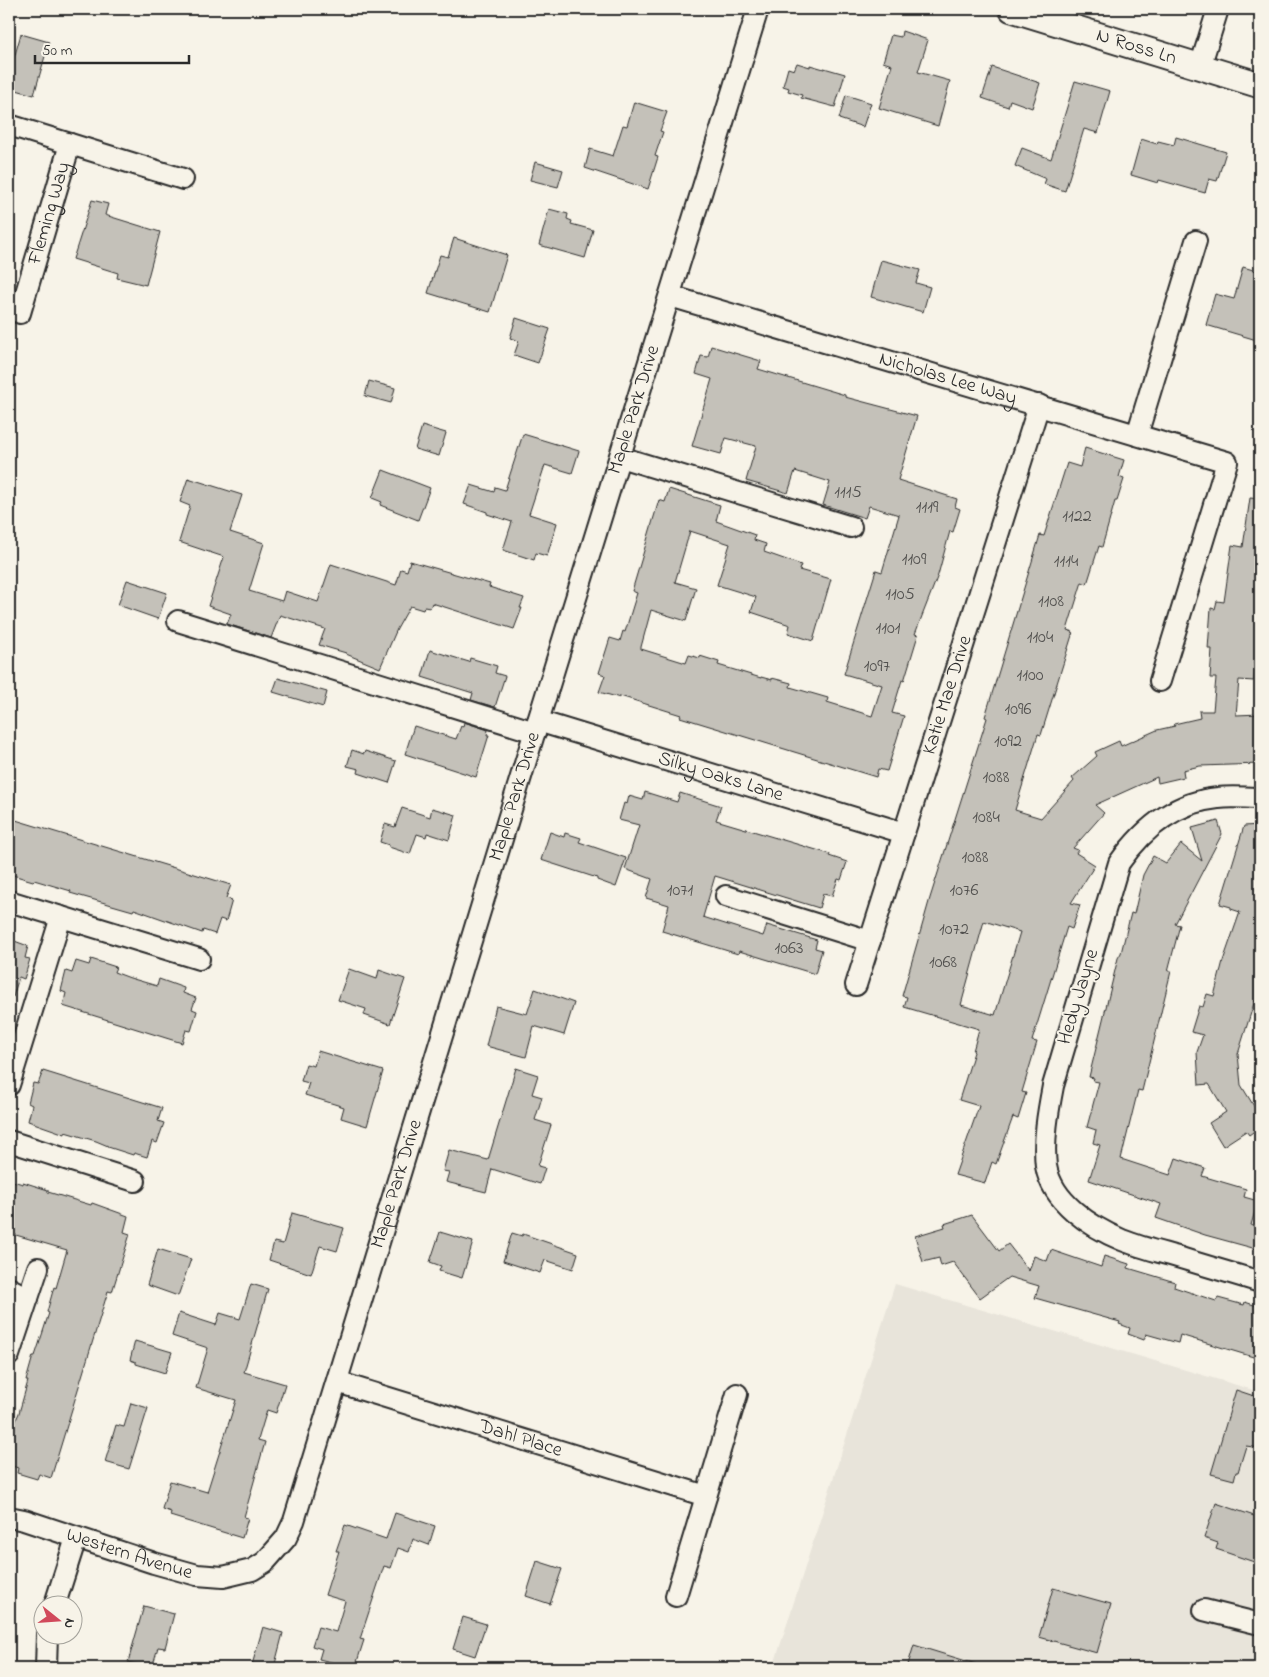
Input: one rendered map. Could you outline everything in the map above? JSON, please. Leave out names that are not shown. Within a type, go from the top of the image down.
[{"type":"main road","name":"N Ross Ln","points":[[1012,9],[1260,85]]},
{"type":"street","name":"Maple Park Drive","points":[[252,1570],[265,1562],[277,1550],[286,1538],[294,1521],[536,726],[758,9]]},
{"type":"street","points":[[1200,67],[1218,9]]},
{"type":"street","points":[[9,125],[184,179]]},
{"type":"street","name":"Fleming Way","points":[[20,313],[70,144]]},
{"type":"street","points":[[1137,435],[1196,241]]},
{"type":"street","name":"Nicholas Lee Way","points":[[670,296],[1227,462],[1160,681]]},
{"type":"street","name":"Katie Mae Drive","points":[[856,985],[1039,405]]},
{"type":"street","points":[[620,457],[851,527]]},
{"type":"street","name":"Silky Oaks Lane","points":[[178,621],[904,833]]},
{"type":"street","name":"Hedy Jayne","points":[[1260,798],[1218,798],[1183,807],[1149,827],[1132,845],[1119,863],[1053,1086],[1046,1146],[1046,1166],[1053,1185],[1061,1198],[1080,1216],[1122,1240],[1260,1282]]},
{"type":"street","points":[[726,896],[870,941]]},
{"type":"street","points":[[9,901],[198,959]]},
{"type":"street","points":[[9,1085],[62,917]]},
{"type":"street","points":[[9,1141],[135,1181]]},
{"type":"street","points":[[9,1355],[38,1268]]},
{"type":"street","points":[[9,1288],[28,1298]]},
{"type":"street","name":"Dahl Place","points":[[337,1382],[706,1496]]},
{"type":"street","points":[[676,1596],[737,1394]]},
{"type":"street","name":"Western Avenue","points":[[9,1517],[24,1520],[154,1563],[198,1575],[223,1577],[252,1570]]},
{"type":"street","points":[[58,1594],[76,1538]]},
{"type":"street","points":[[1204,1610],[1260,1624]]},
{"type":"street","points":[[46,1668],[47,1644]]},
{"type":"shaded area","points":[[895,1284],[1260,1392],[1260,1668],[773,1668]]},
{"type":"building","points":[[902,31],[928,40],[918,72],[950,81],[938,126],[879,108],[892,65],[883,62],[891,35],[901,37]]},
{"type":"building","points":[[21,34],[49,42],[34,95],[9,88],[9,75]]},
{"type":"building","points":[[797,63],[845,74],[835,107],[801,98],[802,95],[788,91],[789,88],[783,86],[788,68],[794,70]]},
{"type":"building","points":[[992,67],[1040,83],[1032,108],[1010,100],[1008,107],[982,98]]},
{"type":"building","points":[[1075,81],[1110,91],[1098,133],[1084,129],[1065,191],[1044,184],[1046,179],[1015,166],[1022,148],[1051,159]]},
{"type":"building","points":[[846,95],[871,103],[863,127],[839,119]]},
{"type":"building","points":[[634,102],[667,112],[660,131],[663,132],[655,156],[658,157],[648,189],[585,168],[590,149],[613,156],[623,125],[627,126]]},
{"type":"building","points":[[1176,137],[1226,152],[1217,181],[1209,179],[1205,193],[1159,180],[1158,183],[1131,175],[1141,139],[1157,144],[1158,141],[1174,145]]},
{"type":"building","points":[[535,162],[563,170],[558,187],[530,180]]},
{"type":"building","points":[[92,200],[108,204],[105,215],[160,232],[146,285],[117,278],[118,273],[73,259]]},
{"type":"building","points":[[549,209],[568,214],[567,219],[572,221],[571,224],[593,230],[585,258],[539,245]]},
{"type":"building","points":[[454,238],[507,255],[490,312],[428,293],[440,255],[448,257]]},
{"type":"building","points":[[881,260],[920,270],[916,283],[930,287],[923,312],[871,297]]},
{"type":"building","points":[[1243,267],[1260,272],[1260,341],[1206,325],[1215,294],[1234,299]]},
{"type":"building","points":[[516,318],[550,329],[538,363],[514,355],[519,341],[510,338]]},
{"type":"building","points":[[711,346],[761,361],[758,369],[845,395],[845,397],[917,416],[898,480],[957,499],[955,507],[960,509],[953,532],[950,531],[938,575],[915,634],[918,635],[892,713],[904,716],[887,771],[878,769],[876,777],[680,717],[681,715],[620,696],[620,698],[599,692],[605,675],[599,673],[610,638],[620,641],[623,631],[625,632],[637,593],[632,591],[659,500],[665,502],[669,489],[720,505],[716,521],[755,535],[754,540],[766,544],[764,552],[801,565],[799,570],[831,579],[813,641],[788,633],[790,625],[751,612],[756,597],[717,585],[730,544],[690,531],[675,582],[696,588],[686,621],[651,610],[641,649],[686,663],[689,655],[700,658],[700,656],[719,662],[718,665],[761,678],[772,680],[772,678],[791,683],[790,687],[828,698],[827,702],[872,716],[882,685],[844,674],[876,570],[882,572],[899,515],[869,506],[865,518],[823,505],[830,482],[795,471],[788,493],[746,481],[756,446],[726,438],[721,454],[692,446],[712,379],[696,374],[701,356],[708,357]]},
{"type":"building","points":[[369,381],[395,388],[391,403],[365,396]]},
{"type":"building","points":[[422,426],[446,433],[439,456],[415,449]]},
{"type":"building","points":[[523,434],[579,451],[572,473],[545,465],[529,514],[557,523],[547,556],[536,553],[534,560],[503,550],[512,522],[464,504],[471,485],[494,492],[495,487],[505,490]]},
{"type":"building","points":[[1085,448],[1124,460],[1119,477],[1124,479],[1117,501],[1115,501],[1102,547],[1099,546],[1087,584],[1082,582],[1067,630],[1073,632],[1041,735],[1038,734],[1015,810],[1041,818],[1074,781],[1072,778],[1097,756],[1095,752],[1119,741],[1121,746],[1157,730],[1200,718],[1199,711],[1213,711],[1216,678],[1210,678],[1212,649],[1208,649],[1211,608],[1215,609],[1217,601],[1224,602],[1232,545],[1243,547],[1250,498],[1260,499],[1260,624],[1259,636],[1257,635],[1254,681],[1239,680],[1236,715],[1260,714],[1260,764],[1200,766],[1183,770],[1184,777],[1158,783],[1157,777],[1095,805],[1104,813],[1073,848],[1078,850],[1076,853],[1095,865],[1071,903],[1080,905],[1072,929],[1067,927],[1032,1041],[1037,1042],[1022,1092],[1026,1093],[1018,1119],[1013,1117],[996,1164],[992,1162],[985,1183],[955,1175],[979,1106],[959,1100],[979,1029],[904,1007],[907,997],[902,996],[930,898],[987,718],[985,717],[1040,535],[1044,536],[1067,463],[1080,467]],"holes":[[[984,921],[1020,932],[995,1015],[961,1005]]]},
{"type":"building","points":[[383,470],[430,488],[418,520],[380,505],[382,502],[372,498]]},
{"type":"building","points":[[188,478],[242,495],[230,532],[264,543],[249,591],[282,601],[285,591],[318,602],[331,564],[396,585],[401,569],[407,571],[410,561],[490,584],[489,587],[524,598],[514,629],[432,603],[430,608],[424,607],[423,610],[410,606],[397,629],[380,668],[346,653],[319,645],[325,629],[280,615],[271,638],[227,624],[231,614],[208,606],[224,557],[179,542],[190,506],[180,502]]},
{"type":"building","points":[[127,580],[167,593],[158,619],[118,605]]},
{"type":"building","points":[[430,650],[469,662],[470,658],[497,666],[495,673],[505,676],[495,707],[471,700],[473,693],[422,677]]},
{"type":"building","points":[[278,678],[327,692],[323,707],[273,692]]},
{"type":"building","points":[[464,722],[488,730],[487,735],[489,735],[476,777],[405,754],[414,726],[456,739]]},
{"type":"building","points":[[352,750],[364,754],[365,751],[396,761],[389,783],[358,773],[359,769],[347,766]]},
{"type":"building","points":[[645,792],[677,802],[680,793],[721,806],[716,820],[830,854],[829,856],[847,862],[841,880],[838,879],[832,896],[823,894],[819,908],[715,876],[703,917],[763,936],[767,925],[817,940],[815,948],[822,950],[815,974],[739,951],[738,954],[662,931],[669,905],[646,898],[652,879],[625,869],[639,825],[619,820],[624,803],[627,804],[629,796],[643,800]]},
{"type":"building","points":[[402,808],[430,817],[432,808],[456,815],[449,840],[427,833],[426,837],[417,834],[410,854],[380,842],[385,824],[395,827]]},
{"type":"building","points":[[9,818],[231,885],[226,898],[232,900],[226,921],[220,919],[215,934],[203,930],[202,933],[134,909],[133,911],[9,874]]},
{"type":"building","points":[[1218,821],[1222,834],[1175,924],[1180,925],[1168,971],[1171,971],[1142,1091],[1138,1090],[1121,1159],[1170,1175],[1176,1158],[1205,1168],[1202,1176],[1246,1189],[1244,1197],[1258,1201],[1251,1225],[1260,1228],[1260,1250],[1205,1235],[1156,1218],[1161,1204],[1089,1180],[1100,1145],[1093,1143],[1096,1130],[1087,1127],[1099,1082],[1093,1081],[1094,1078],[1089,1077],[1118,958],[1131,913],[1134,914],[1143,875],[1153,856],[1166,863],[1181,844],[1202,861],[1192,828]]},
{"type":"building","points":[[1260,825],[1260,1001],[1255,1000],[1238,1054],[1241,1085],[1260,1116],[1260,1127],[1249,1135],[1246,1131],[1223,1146],[1209,1123],[1226,1112],[1209,1084],[1199,1085],[1197,1052],[1203,1035],[1191,1032],[1199,1006],[1203,1007],[1207,994],[1214,996],[1223,961],[1240,912],[1220,904],[1244,826]]},
{"type":"building","points":[[550,832],[564,837],[565,833],[581,838],[579,842],[626,858],[616,887],[597,880],[597,878],[541,860]]},
{"type":"building","points":[[9,939],[28,946],[25,958],[30,959],[24,979],[19,977],[13,997],[9,996]]},
{"type":"building","points":[[91,959],[116,967],[114,972],[130,978],[157,986],[159,979],[184,988],[183,993],[196,998],[192,1009],[197,1011],[191,1031],[186,1030],[182,1043],[63,1006],[66,993],[61,991],[66,971],[72,973],[76,961],[89,965]]},
{"type":"building","points":[[349,969],[377,979],[379,970],[405,979],[390,1024],[364,1015],[366,1009],[338,1000]]},
{"type":"building","points":[[535,989],[574,1003],[564,1035],[534,1026],[526,1057],[486,1046],[496,1006],[527,1014]]},
{"type":"building","points":[[318,1051],[383,1071],[367,1126],[341,1118],[344,1107],[305,1095],[309,1083],[301,1081],[306,1064],[314,1066]]},
{"type":"building","points":[[516,1068],[538,1075],[532,1094],[542,1097],[535,1120],[551,1125],[538,1166],[545,1168],[540,1184],[492,1169],[486,1192],[446,1182],[449,1172],[443,1171],[449,1150],[488,1160]]},
{"type":"building","points":[[43,1071],[162,1108],[158,1121],[164,1123],[157,1143],[152,1141],[147,1157],[134,1153],[133,1155],[96,1141],[65,1132],[65,1134],[28,1121],[32,1105],[28,1103],[33,1083],[38,1084]]},
{"type":"building","points":[[9,1180],[23,1184],[23,1182],[48,1190],[48,1192],[91,1205],[92,1203],[128,1216],[124,1232],[130,1234],[112,1292],[108,1291],[51,1478],[39,1474],[37,1479],[17,1473],[18,1468],[9,1465],[9,1436],[12,1425],[14,1425],[19,1413],[33,1356],[35,1356],[49,1313],[47,1312],[54,1287],[56,1288],[67,1250],[9,1233]]},
{"type":"building","points":[[292,1213],[344,1228],[337,1251],[320,1246],[311,1274],[269,1260],[274,1242],[283,1244]]},
{"type":"building","points":[[972,1215],[999,1251],[1008,1244],[1029,1271],[1034,1256],[1047,1261],[1051,1250],[1101,1267],[1104,1256],[1129,1264],[1128,1268],[1175,1282],[1174,1287],[1216,1301],[1218,1298],[1244,1305],[1245,1302],[1260,1307],[1260,1359],[1180,1335],[1178,1343],[1146,1334],[1144,1340],[1128,1334],[1130,1328],[1119,1324],[1120,1322],[1035,1298],[1039,1286],[1009,1277],[980,1298],[953,1262],[941,1266],[939,1258],[923,1262],[915,1236],[945,1227],[944,1224]]},
{"type":"building","points":[[440,1232],[473,1242],[462,1278],[439,1271],[441,1266],[430,1262]]},
{"type":"building","points":[[512,1233],[522,1236],[523,1234],[578,1253],[573,1269],[545,1260],[540,1273],[503,1261]]},
{"type":"building","points":[[158,1249],[191,1259],[178,1296],[147,1285]]},
{"type":"building","points":[[251,1284],[268,1289],[244,1372],[285,1384],[276,1413],[267,1410],[258,1440],[265,1442],[244,1517],[248,1518],[242,1538],[170,1516],[171,1512],[162,1509],[170,1481],[207,1492],[236,1400],[196,1388],[208,1348],[172,1336],[179,1313],[216,1325],[220,1313],[240,1319]]},
{"type":"building","points":[[135,1341],[172,1352],[165,1373],[136,1364],[136,1362],[130,1360]]},
{"type":"building","points":[[1236,1390],[1260,1398],[1260,1448],[1246,1446],[1234,1480],[1211,1474]]},
{"type":"building","points":[[131,1403],[148,1408],[129,1469],[105,1462],[116,1425],[124,1427]]},
{"type":"building","points":[[1216,1503],[1260,1518],[1260,1564],[1216,1549],[1218,1543],[1204,1538]]},
{"type":"building","points":[[395,1513],[435,1526],[429,1545],[413,1539],[409,1552],[398,1548],[391,1568],[384,1566],[360,1639],[364,1640],[355,1668],[319,1659],[322,1649],[312,1646],[318,1627],[336,1632],[345,1601],[325,1595],[339,1551],[336,1551],[345,1525],[386,1539]]},
{"type":"building","points":[[537,1561],[562,1569],[550,1604],[526,1596]]},
{"type":"building","points":[[1053,1588],[1111,1604],[1097,1653],[1039,1637]]},
{"type":"building","points":[[144,1606],[174,1614],[165,1648],[158,1647],[152,1668],[128,1662]]},
{"type":"building","points":[[463,1617],[486,1624],[475,1656],[453,1649]]},
{"type":"building","points":[[263,1627],[283,1633],[274,1668],[252,1665]]},
{"type":"building","points":[[914,1645],[976,1664],[975,1668],[907,1668]]}]
